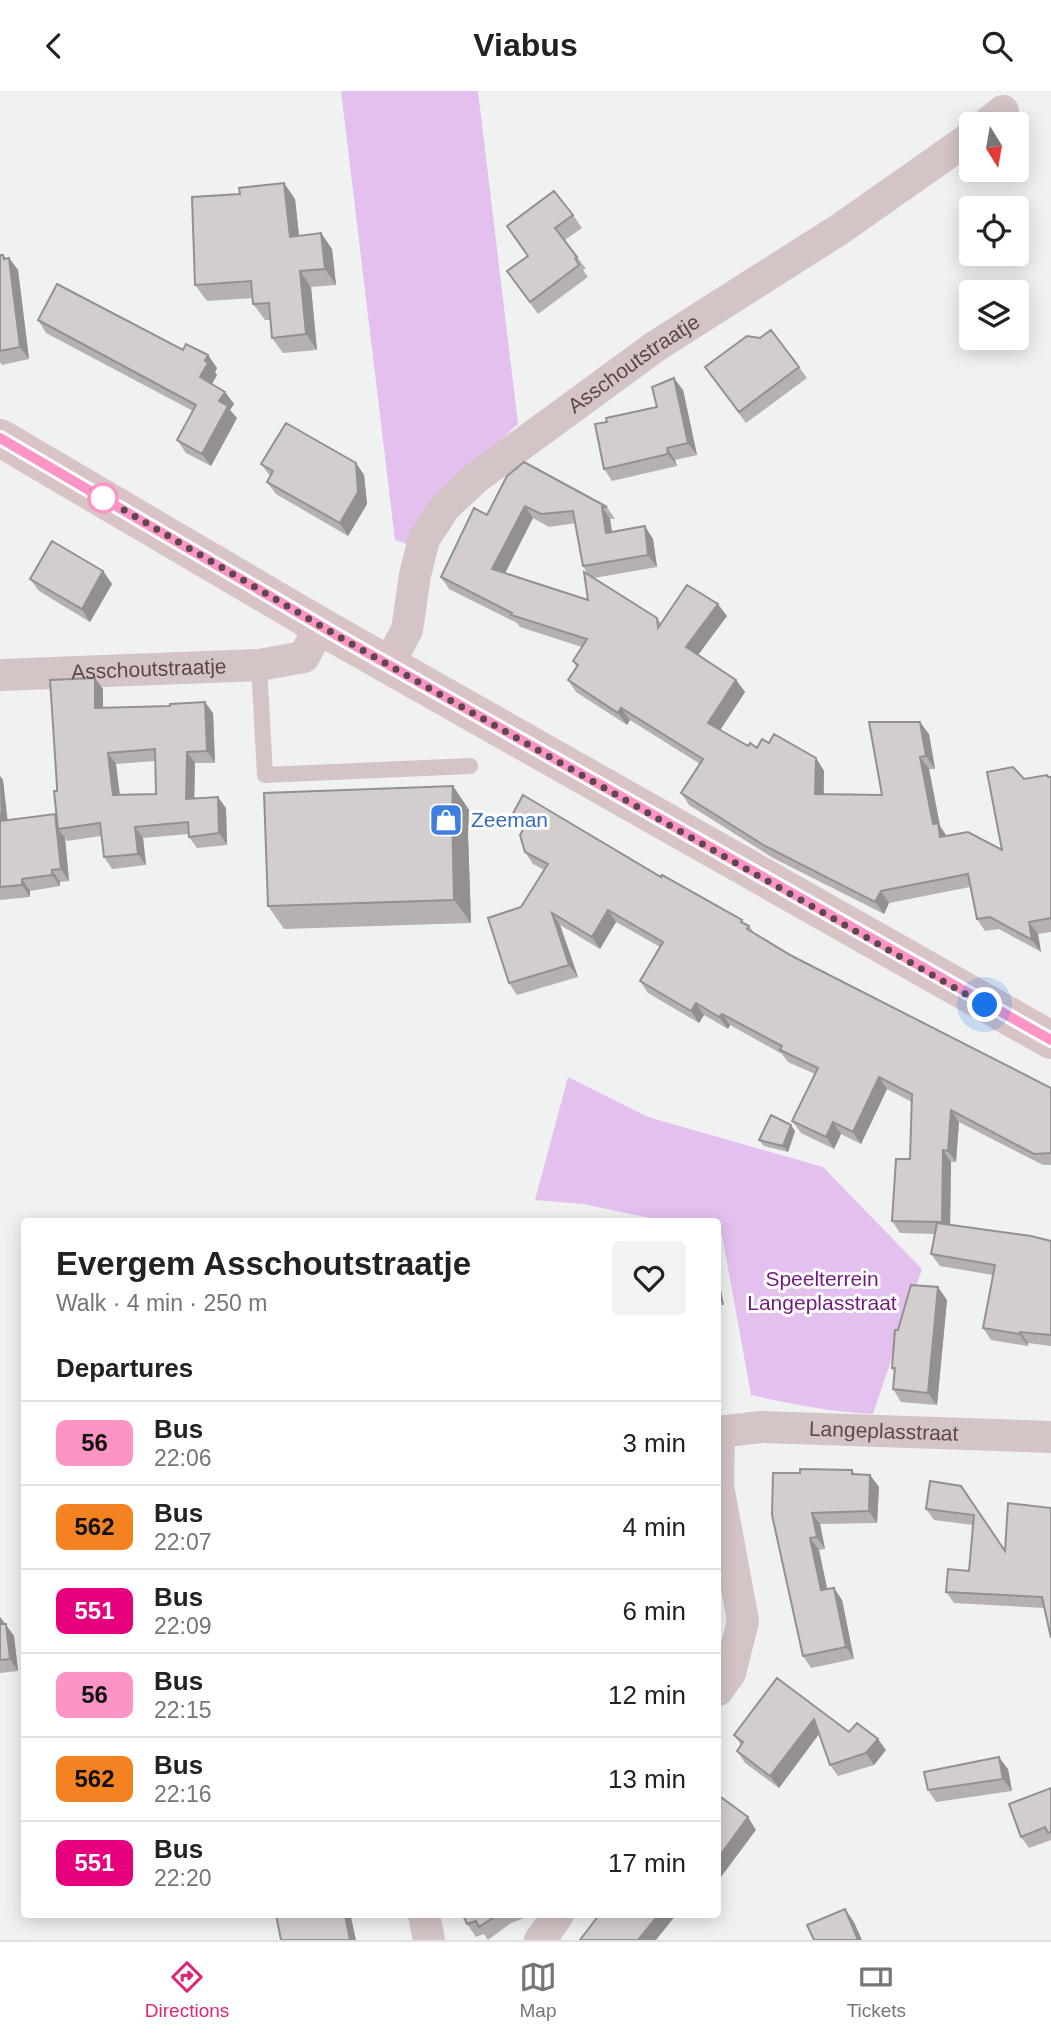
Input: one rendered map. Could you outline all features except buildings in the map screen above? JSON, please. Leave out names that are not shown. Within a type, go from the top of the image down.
[{"type":"main road","points":[[0,438],[320,626],[1051,1040]]},
{"type":"street","name":"Asschoutstraatje","points":[[388,664],[407,630],[415,575],[424,539],[444,507],[477,477],[656,345],[840,229],[959,146]]},
{"type":"street","name":"Asschoutstraatje","points":[[0,675],[259,665],[304,657],[320,626]]},
{"type":"street","name":"Langeplasstraat","points":[[721,1432],[761,1427],[1051,1437]]},
{"type":"street","name":"Langeplasstraat","points":[[721,1502],[743,1621],[730,1673],[721,1686]]},
{"type":"street","points":[[425,1918],[429,1940]]},
{"type":"street","points":[[540,1940],[556,1918]]},
{"type":"lane","points":[[259,665],[265,775],[470,766]]},
{"type":"green space","points":[[341,91],[478,91],[518,424],[423,513],[409,545],[395,540]]},
{"type":"green space","name":"Speelterrein Langeplasstraat","points":[[568,1077],[648,1117],[823,1167],[922,1269],[873,1414],[827,1409],[751,1395],[721,1235],[721,1218],[650,1218],[583,1204],[535,1200]]},
{"type":"bus line","name":"56","points":[[0,438],[343,639],[1051,1040]]},
{"type":"place","name":"Zeeman","points":[[446,820]]},
{"type":"route","points":[[103,498],[92,491],[343,639],[985,1005]]}]
